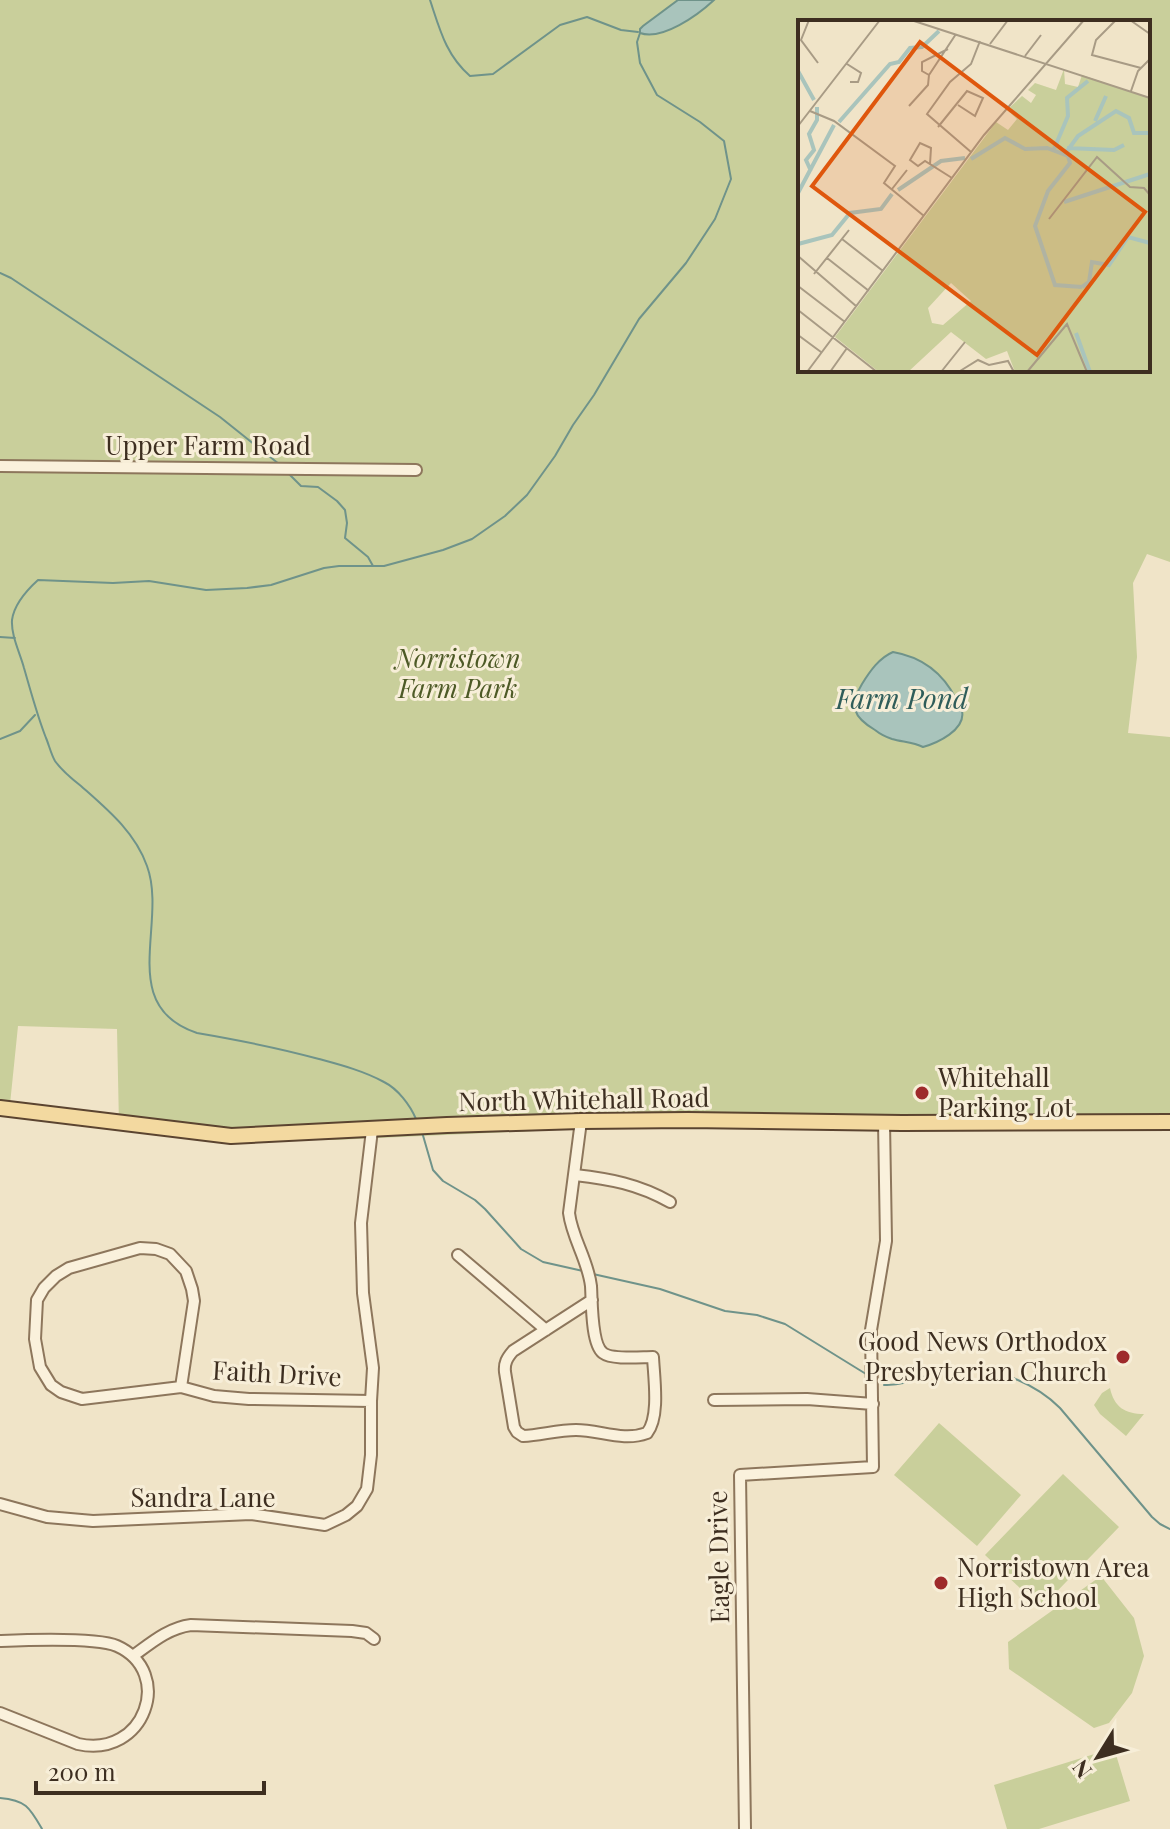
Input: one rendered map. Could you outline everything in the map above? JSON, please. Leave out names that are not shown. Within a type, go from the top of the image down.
[{"type":"main road","name":"North Whitehall Road","points":[[0,1108],[231,1136],[581,1121],[1170,1122]]},
{"type":"street","name":"Upper Farm Road","points":[[0,466],[416,470]]},
{"type":"street","points":[[581,1121],[569,1213],[571,1227],[590,1275],[595,1334],[599,1349],[610,1357],[653,1357],[654,1412],[651,1428],[640,1436],[617,1437],[576,1430],[523,1436],[514,1427],[504,1365],[507,1357],[592,1300]]},
{"type":"street","name":"Eagle Drive","points":[[745,1829],[740,1475],[873,1467],[871,1330],[886,1227],[884,1122]]},
{"type":"street","name":"Sandra Lane","points":[[0,1504],[47,1517],[93,1521],[251,1514],[325,1525],[357,1506],[367,1489],[371,1455],[373,1368],[363,1293],[361,1223],[372,1130]]},
{"type":"street","points":[[575,1175],[608,1178],[648,1190],[670,1202]]},
{"type":"street","name":"Faith Drive","points":[[181,1387],[194,1301],[186,1271],[170,1254],[140,1248],[69,1268],[44,1288],[35,1307],[37,1356],[51,1385],[71,1397],[92,1399],[181,1387],[214,1396],[249,1399],[371,1401]]},
{"type":"street","points":[[458,1255],[546,1330]]},
{"type":"street","points":[[714,1400],[807,1399],[873,1404]]},
{"type":"street","points":[[133,1656],[157,1638],[181,1626],[191,1625],[352,1631],[366,1633],[374,1639]]},
{"type":"street","points":[[0,1641],[102,1642],[117,1646],[133,1656],[146,1679],[147,1702],[132,1732],[112,1743],[96,1746],[78,1744],[0,1713]]},
{"type":"green space","name":"Norristown Farm Park","points":[[0,0],[1170,0],[1170,562],[1147,554],[1133,583],[1137,657],[1128,733],[1170,737],[1170,1130],[749,1125],[335,1140],[248,1140],[119,1125],[117,1029],[18,1026],[9,1114],[0,1112]]},
{"type":"green space","points":[[1110,1388],[1121,1408],[1144,1414],[1126,1436],[1094,1405]]},
{"type":"green space","points":[[939,1423],[1021,1495],[977,1546],[894,1475]]},
{"type":"green space","points":[[1063,1474],[1119,1527],[1041,1608],[985,1555]]},
{"type":"green space","points":[[1101,1576],[1134,1618],[1144,1656],[1132,1693],[1109,1723],[1094,1728],[1009,1669],[1008,1642]]},
{"type":"green space","points":[[1114,1748],[1130,1801],[1039,1829],[1007,1829],[994,1785]]},
{"type":"water","points":[[678,0],[714,0],[699,13],[669,30],[640,33],[643,26]]},
{"type":"water","name":"Farm Pond","points":[[893,652],[922,662],[938,674],[957,701],[962,711],[960,724],[943,739],[923,747],[892,739],[858,716],[855,699],[862,684],[879,661]]},
{"type":"waterway","points":[[430,0],[449,51],[470,76],[493,74],[560,25],[587,17],[621,30],[638,32]]},
{"type":"waterway","points":[[416,1119],[399,1093],[376,1078],[304,1055],[197,1033],[172,1020],[158,1004],[151,983],[152,888],[147,866],[135,842],[119,822],[55,761],[16,644],[12,620],[22,598],[38,580],[149,581],[206,590],[271,585],[324,568],[384,566],[443,550],[472,539],[505,516],[527,495],[555,456],[639,319],[686,263],[715,219],[731,179],[724,141],[657,95],[640,63],[637,42],[640,33]]},
{"type":"waterway","points":[[0,273],[220,417],[279,464]]},
{"type":"waterway","points":[[289,474],[301,486],[318,487],[337,501],[345,510],[345,538],[368,557],[373,566]]},
{"type":"waterway","points":[[0,637],[15,638]]},
{"type":"waterway","points":[[0,739],[20,731],[35,715]]},
{"type":"waterway","points":[[422,1132],[433,1170],[443,1181],[475,1200],[521,1249],[543,1262],[583,1271]]},
{"type":"waterway","points":[[593,1274],[660,1289],[725,1311],[757,1315],[785,1324],[866,1374]]},
{"type":"waterway","points":[[884,1385],[959,1368],[991,1371],[1022,1382],[1060,1408],[1152,1517],[1170,1529]]},
{"type":"waterway","points":[[0,1798],[26,1806],[42,1829]]},
{"type":"place","name":"Whitehall Parking Lot","points":[[922,1093]]},
{"type":"place","name":"Good News Orthodox Presbyterian Church","points":[[1123,1357]]},
{"type":"place","name":"Norristown Area High School","points":[[941,1583]]}]
